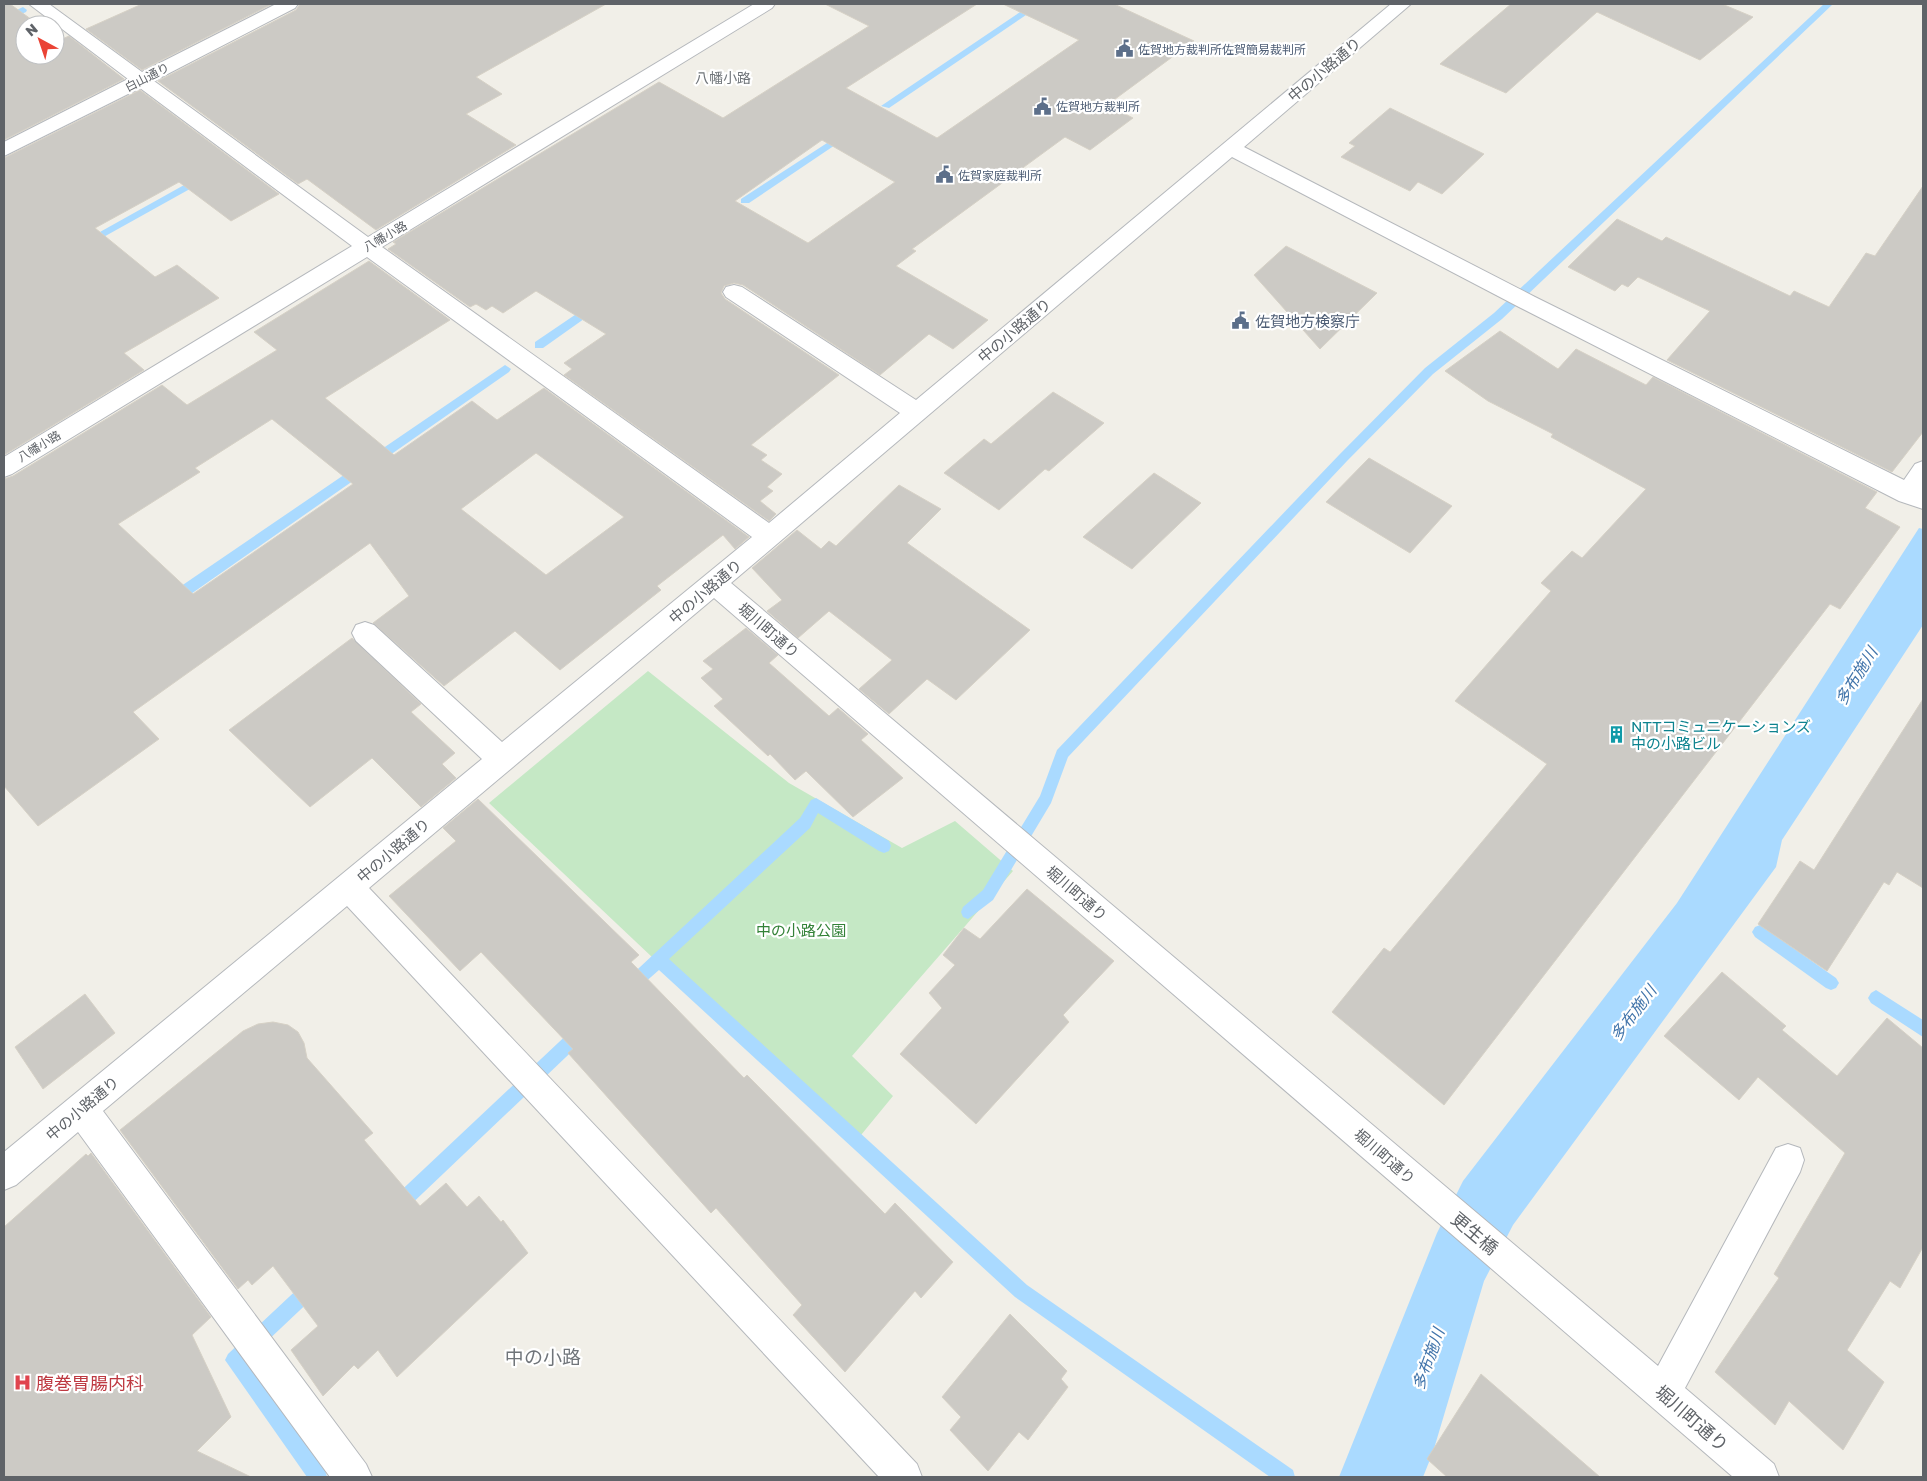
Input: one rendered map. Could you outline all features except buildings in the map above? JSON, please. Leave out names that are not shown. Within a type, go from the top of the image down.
[{"type":"street","points":[[38,4],[366,246],[769,536]]},
{"type":"street","name":"白山通り","points":[[4,150],[290,4]]},
{"type":"street","name":"八幡小路","points":[[4,468],[766,4]]},
{"type":"street","name":"中の小路通り","points":[[4,1173],[714,583],[1230,148],[1386,8]]},
{"type":"street","points":[[1230,148],[1506,292],[1916,497],[1923,470]]},
{"type":"street","points":[[734,292],[916,412]]},
{"type":"street","name":"堀川町通り","points":[[714,583],[1440,1204]]},
{"type":"street","points":[[365,633],[502,760]]},
{"type":"street","points":[[348,887],[904,1477]]},
{"type":"street","points":[[81,1109],[353,1477]]},
{"type":"street","points":[[1663,1394],[1788,1160]]},
{"type":"street","name":"更生橋","points":[[1440,1204],[1509,1262]]},
{"type":"street","name":"堀川町通り","points":[[1509,1262],[1761,1477]]},
{"type":"green space","name":"中の小路公園","points":[[648,671],[789,783],[902,848],[955,821],[1013,871],[852,1056],[893,1096],[852,1146],[489,803]]},
{"type":"water","name":"多布施川","points":[[1919,528],[1923,529],[1923,625],[1782,840],[1776,867],[1513,1225],[1484,1281],[1433,1452],[1423,1477],[1339,1477],[1437,1233],[1463,1181],[1677,903]]},
{"type":"waterway","points":[[968,912],[988,895],[1046,799],[1062,754],[1343,458],[1429,371],[1498,316],[1829,4]]},
{"type":"waterway","points":[[886,106],[1029,9]]},
{"type":"waterway","points":[[4,19],[23,10]]},
{"type":"waterway","points":[[745,201],[844,135]]},
{"type":"waterway","points":[[87,242],[202,178]]},
{"type":"waterway","points":[[539,345],[594,306]]},
{"type":"waterway","points":[[173,599],[505,369]]},
{"type":"waterway","points":[[658,959],[805,823],[816,804],[884,846]]},
{"type":"waterway","points":[[1760,932],[1831,983]]},
{"type":"waterway","points":[[630,986],[658,959]]},
{"type":"waterway","points":[[658,959],[1021,1291],[1286,1477]]},
{"type":"waterway","points":[[1876,998],[1923,1029]]},
{"type":"waterway","points":[[397,1206],[581,1032]]},
{"type":"waterway","points":[[311,1288],[234,1360],[318,1477]]},
{"type":"place","name":"佐賀地方裁判所佐賀簡易裁判所","points":[[1124,49]]},
{"type":"place","name":"佐賀地方裁判所","points":[[1042,106]]},
{"type":"place","name":"佐賀家庭裁判所","points":[[944,175]]},
{"type":"place","name":"佐賀地方検察庁","points":[[1241,321]]},
{"type":"place","name":"NTTコミュニケーションズ 中の小路ビル","points":[[1617,735]]},
{"type":"place","name":"腹巻胃腸内科","points":[[22,1383]]},
{"type":"district","name":"八幡小路","points":[[723,77]]},
{"type":"district","name":"中の小路","points":[[543,1356]]}]
